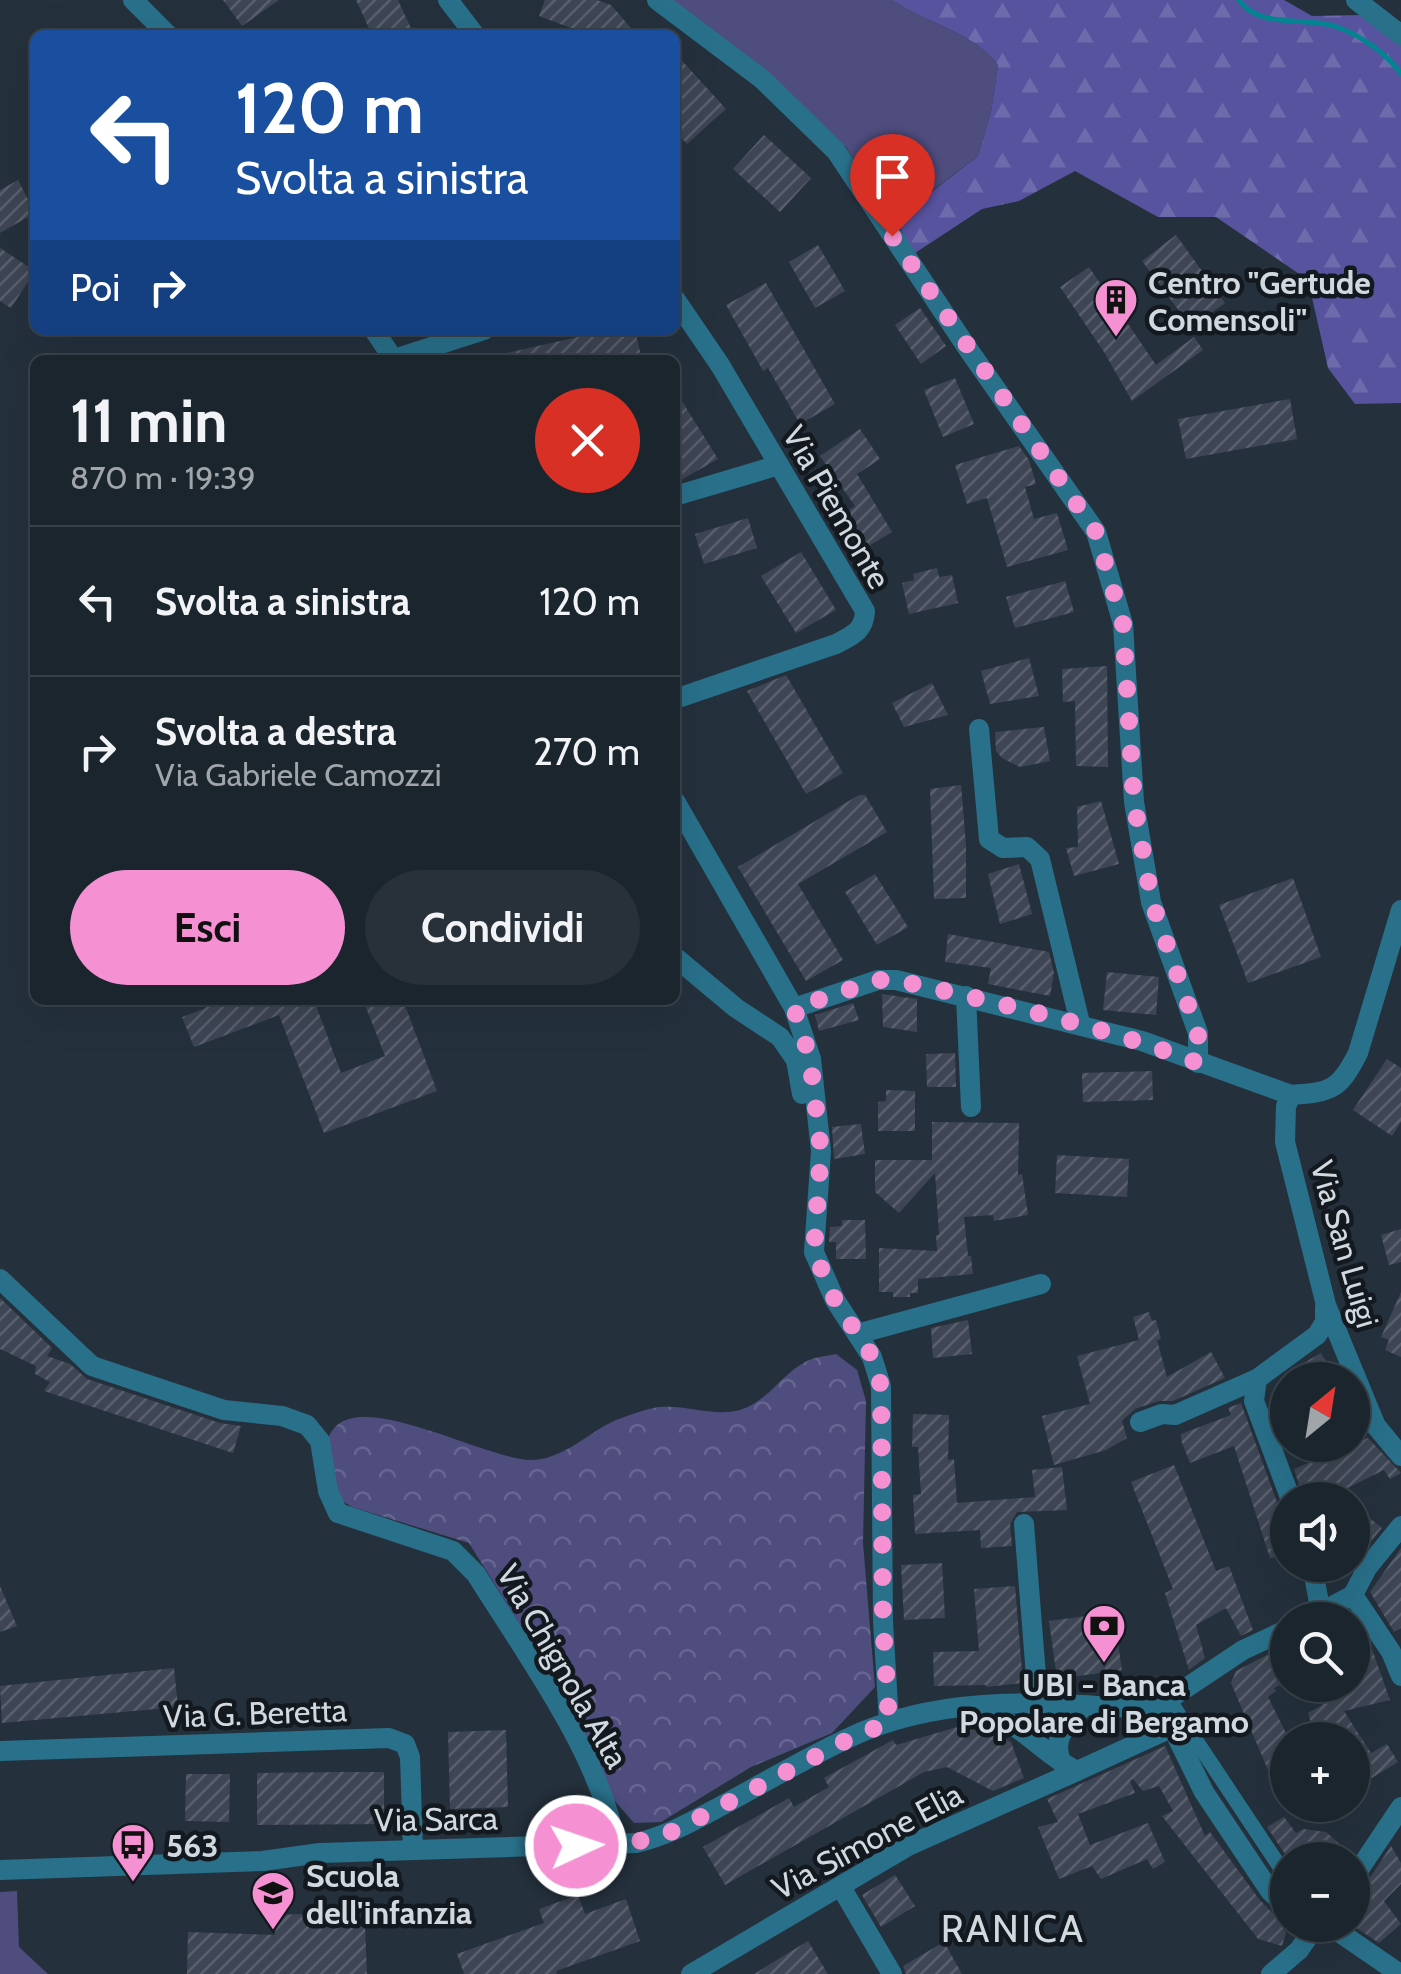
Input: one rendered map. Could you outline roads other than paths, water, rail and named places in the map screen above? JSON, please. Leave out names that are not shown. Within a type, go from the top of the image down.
[{"type":"street","points":[[133,0],[163,30]]},
{"type":"street","points":[[448,0],[471,30]]},
{"type":"street","points":[[658,0],[762,79],[836,151],[1096,532],[1123,624],[1134,802],[1152,902],[1198,1033],[1198,1063]]},
{"type":"street","points":[[1356,0],[1401,35]]},
{"type":"street","name":"Via Piemonte","points":[[680,306],[720,366],[864,611],[864,624],[836,644],[680,697]]},
{"type":"street","points":[[409,355],[469,335]]},
{"type":"street","points":[[680,495],[779,465]]},
{"type":"street","points":[[979,729],[989,839],[1002,848],[1027,847],[1040,859],[1080,1024]]},
{"type":"street","points":[[680,810],[794,1008],[810,1058],[821,1151],[814,1252],[835,1300],[872,1356],[881,1386],[883,1621],[889,1722]]},
{"type":"street","points":[[794,1008],[878,980],[896,980],[1142,1041],[1291,1095],[1328,1091],[1338,1086],[1358,1053],[1401,910]]},
{"type":"street","points":[[680,961],[736,1008],[780,1037],[796,1060],[808,1134],[821,1151]]},
{"type":"street","points":[[966,996],[970,1107]]},
{"type":"street","name":"Via San Luigi","points":[[1291,1095],[1286,1106],[1285,1142],[1326,1304],[1376,1426],[1401,1456]]},
{"type":"street","name":"Via Chignola Alta","points":[[0,1279],[92,1366],[224,1410],[282,1416],[308,1425],[320,1441],[328,1491],[338,1513],[453,1551],[476,1574],[591,1768],[610,1812],[616,1845]]},
{"type":"street","points":[[857,1334],[1041,1284]]},
{"type":"street","points":[[1140,1422],[1162,1414],[1174,1416],[1257,1378],[1317,1335],[1324,1322],[1326,1304]]},
{"type":"street","points":[[1317,1335],[1342,1346]]},
{"type":"street","points":[[1257,1378],[1254,1401],[1283,1482]]},
{"type":"street","points":[[1024,1524],[1038,1702],[1032,1736]]},
{"type":"street","points":[[1339,1602],[1353,1594],[1367,1568],[1401,1526]]},
{"type":"street","points":[[1353,1594],[1391,1652],[1401,1676]]},
{"type":"street","points":[[1161,1705],[1243,1650],[1270,1637]]},
{"type":"street","name":"Via Sarca","points":[[0,1870],[263,1861],[320,1853],[616,1845],[651,1840],[674,1831],[889,1722],[964,1706],[1038,1702],[1161,1705]]},
{"type":"street","points":[[1161,1705],[1204,1792],[1270,1891]]},
{"type":"street","points":[[1161,1705],[1270,1854]]},
{"type":"street","points":[[964,1706],[1008,1719],[1069,1767]]},
{"type":"street","points":[[1069,1767],[1056,1748],[1058,1736],[1084,1706]]},
{"type":"street","name":"Via Simone Elia","points":[[691,1974],[910,1845],[1069,1767],[1171,1728]]},
{"type":"street","name":"Via G. Beretta","points":[[0,1751],[389,1738],[405,1744],[410,1757],[413,1850]]},
{"type":"street","points":[[1370,1853],[1401,1807]]},
{"type":"street","points":[[840,1887],[892,1974]]},
{"type":"street","points":[[1271,1974],[1299,1950],[1301,1942]]},
{"type":"street","points":[[1355,1942],[1400,1974]]},
{"type":"waterway","points":[[1239,0],[1248,9],[1271,19],[1325,24],[1346,31],[1381,52],[1401,74]]},
{"type":"place","name":"Centro \"Gertude Comensoli\"","points":[[1116,338]]},
{"type":"place","name":"UBI - Banca Popolare di Bergamo","points":[[1104,1664]]},
{"type":"place","name":"563","points":[[133,1883]]},
{"type":"place","name":"Scuola dell'infanzia","points":[[273,1931]]},
{"type":"district","name":"RANICA","points":[[1013,1928]]}]
